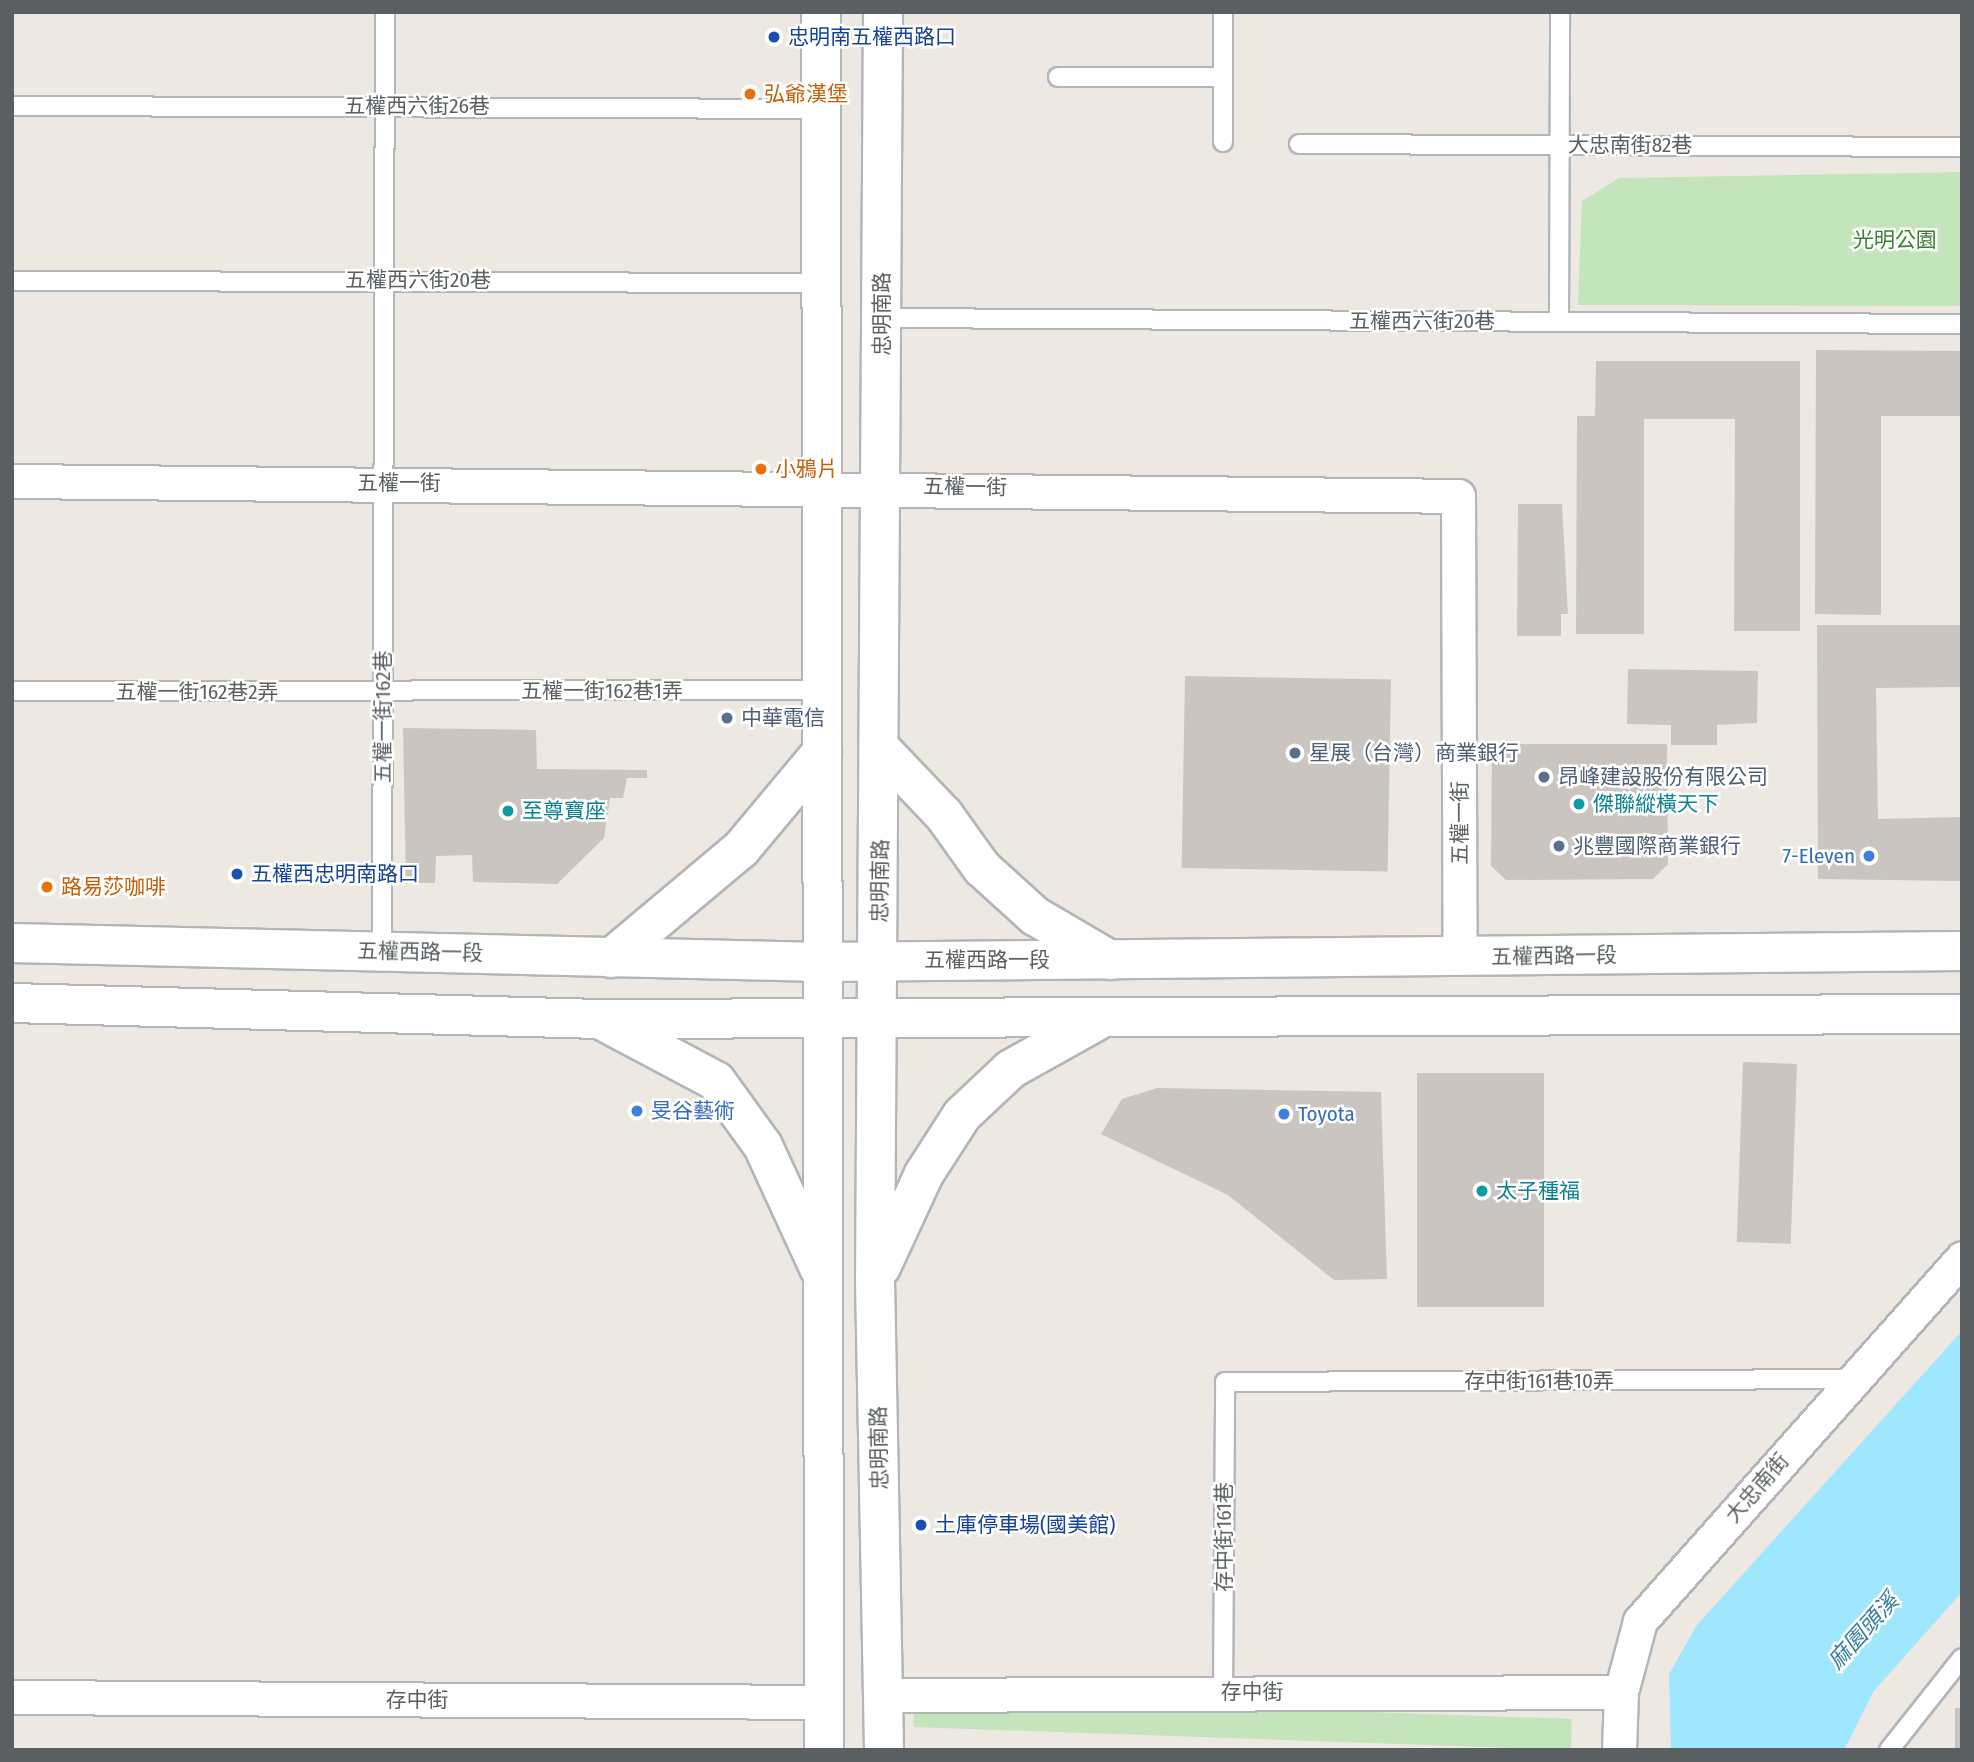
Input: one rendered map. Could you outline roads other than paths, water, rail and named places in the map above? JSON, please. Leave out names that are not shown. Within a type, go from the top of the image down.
[{"type":"main road","points":[[821,12],[824,1750]]},
{"type":"main road","name":"忠明南路","points":[[883,12],[882,750],[875,1280],[884,1750]]},
{"type":"main road","points":[[882,750],[944,815],[982,868],[1035,916],[1111,961]]},
{"type":"main road","points":[[611,958],[741,849],[822,752]]},
{"type":"main road","name":"五權西路一段","points":[[12,943],[822,962],[878,959],[1111,961],[1962,951]]},
{"type":"main road","points":[[12,1003],[598,1018],[1099,1020],[1962,1014]]},
{"type":"main road","points":[[598,1018],[716,1082],[763,1146],[825,1282]]},
{"type":"main road","points":[[875,1280],[924,1174],[962,1115],[1011,1069],[1099,1020]]},
{"type":"street","name":"五權一街","points":[[12,481],[882,486],[1458,496],[1460,957]]},
{"type":"street","name":"大忠南街","points":[[1619,1750],[1620,1692],[1640,1621],[1962,1258]]},
{"type":"street","name":"存中街","points":[[884,1695],[1620,1692]]},
{"type":"street","name":"存中街","points":[[12,1697],[822,1702]]},
{"type":"lane","name":"五權一街162巷","points":[[382,951],[385,12]]},
{"type":"lane","points":[[1223,12],[1223,142]]},
{"type":"lane","points":[[1559,322],[1560,12]]},
{"type":"lane","points":[[1058,77],[1223,77]]},
{"type":"lane","name":"五權西六街26巷","points":[[12,106],[821,109]]},
{"type":"lane","name":"大忠南街82巷","points":[[1299,144],[1962,147]]},
{"type":"lane","name":"五權西六街20巷","points":[[12,281],[823,282]]},
{"type":"lane","name":"五權西六街20巷","points":[[882,318],[1962,324]]},
{"type":"lane","name":"五權一街162巷1弄","points":[[383,692],[821,690]]},
{"type":"lane","name":"五權一街162巷2弄","points":[[12,691],[383,692]]},
{"type":"lane","name":"存中街161巷10弄","points":[[1225,1382],[1852,1379]]},
{"type":"lane","name":"存中街161巷","points":[[1223,1692],[1225,1382]]},
{"type":"lane","points":[[1889,1750],[1962,1658]]},
{"type":"water","name":"麻園頭溪","points":[[1962,1331],[1962,1592],[1873,1692],[1844,1750],[1671,1750],[1669,1674],[1697,1625]]},
{"type":"place","name":"忠明南五權西路口","points":[[774,37]]},
{"type":"place","name":"弘爺漢堡","points":[[750,94]]},
{"type":"place","name":"小鴉片","points":[[761,469]]},
{"type":"place","name":"中華電信","points":[[727,718]]},
{"type":"place","name":"星展（台灣）商業銀行","points":[[1295,753]]},
{"type":"place","name":"昂峰建設股份有限公司","points":[[1544,777]]},
{"type":"place","name":"傑聯縱橫天下","points":[[1579,804]]},
{"type":"place","name":"至尊寶座","points":[[508,811]]},
{"type":"place","name":"兆豐國際商業銀行","points":[[1559,846]]},
{"type":"place","name":"7-Eleven","points":[[1869,856]]},
{"type":"place","name":"五權西忠明南路口","points":[[237,874]]},
{"type":"place","name":"路易莎咖啡","points":[[47,887]]},
{"type":"place","name":"旻谷藝術","points":[[637,1111]]},
{"type":"place","name":"Toyota","points":[[1284,1114]]},
{"type":"place","name":"太子種福","points":[[1482,1191]]},
{"type":"place","name":"土庫停車場(國美館)","points":[[921,1525]]},
{"type":"park label","name":"光明公園","points":[[1895,240]]}]
